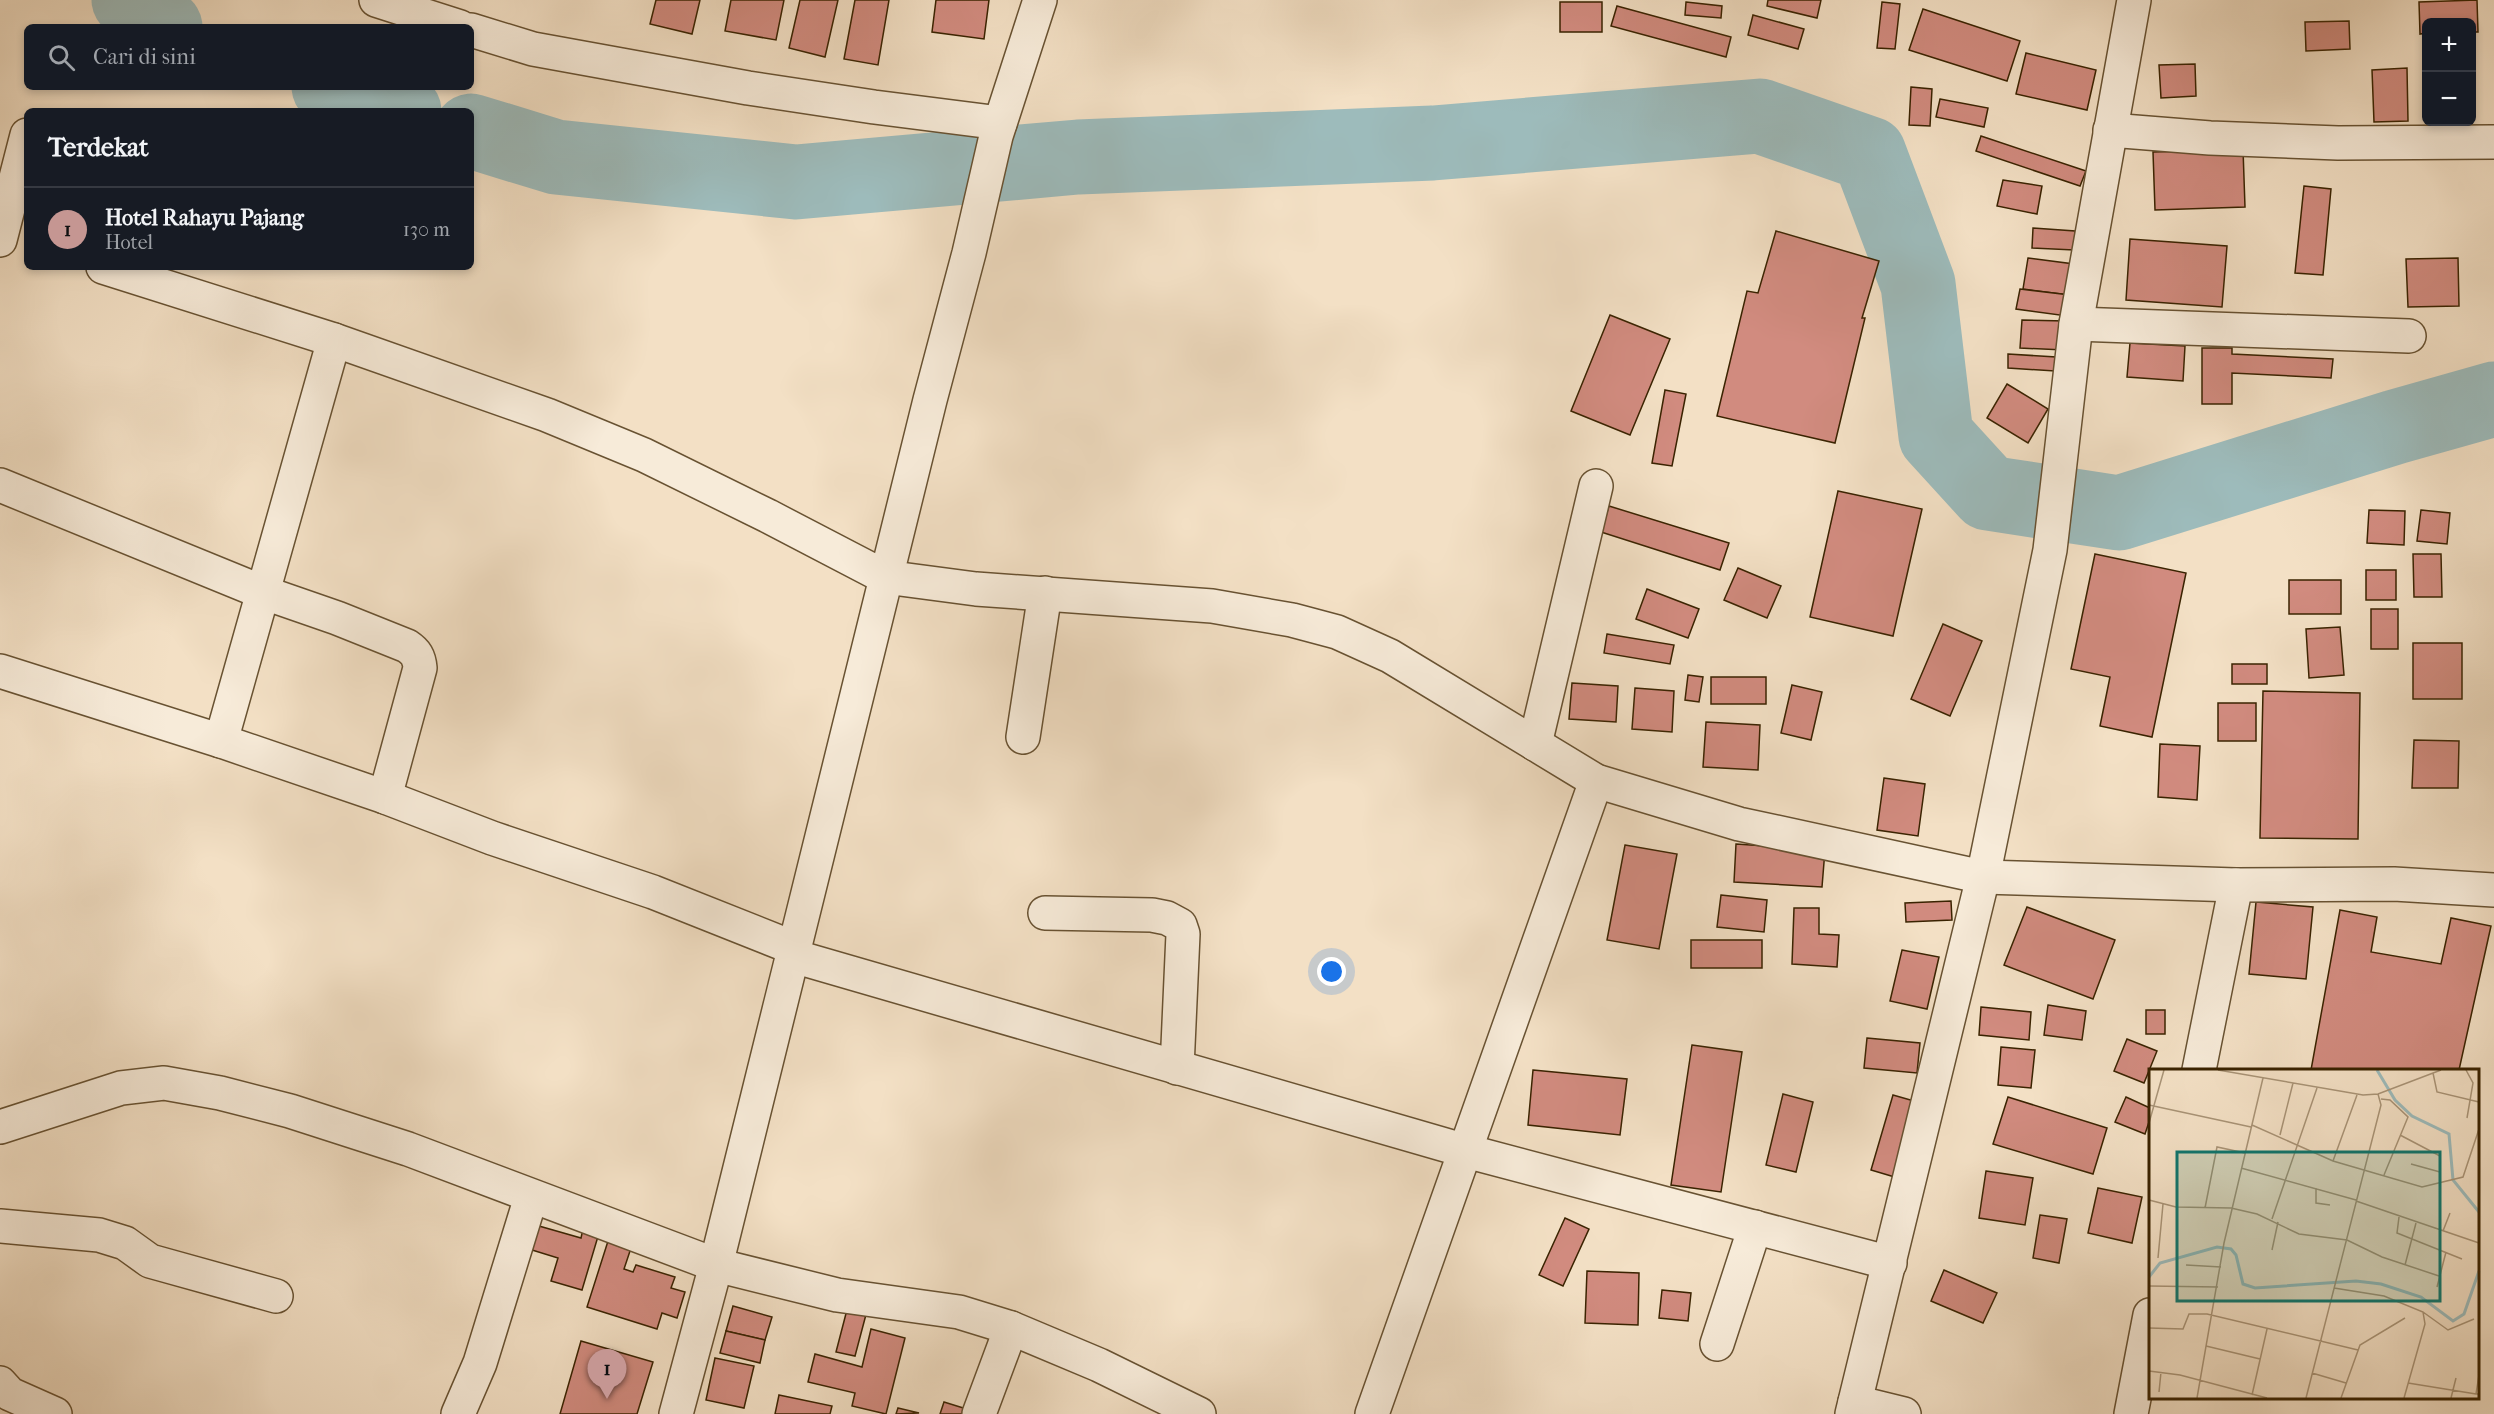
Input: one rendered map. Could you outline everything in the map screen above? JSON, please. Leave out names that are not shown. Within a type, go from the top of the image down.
[{"type":"street","points":[[376,0],[451,24]]},
{"type":"street","points":[[676,1414],[716,1265],[998,129],[1040,0]]},
{"type":"street","points":[[1904,1414],[1854,1408],[1983,877],[2050,550],[2076,324],[2134,0]]},
{"type":"street","points":[[474,31],[533,49],[748,88],[998,129]]},
{"type":"street","points":[[2110,130],[2210,138],[2338,143],[2494,142]]},
{"type":"street","points":[[9,239],[24,152]]},
{"type":"street","points":[[112,270],[334,340],[547,415],[644,455],[885,577],[976,589],[1212,606],[1292,620],[1337,632],[1390,656],[1596,781],[1739,824],[1983,877],[2236,885],[2394,884],[2494,890]]},
{"type":"street","points":[[2076,324],[2409,336]]},
{"type":"street","points":[[221,741],[334,340]]},
{"type":"street","points":[[0,485],[262,592],[337,618],[407,646],[415,652],[420,668],[385,797]]},
{"type":"street","points":[[1534,744],[1596,486]]},
{"type":"street","points":[[1023,737],[1045,593]]},
{"type":"street","points":[[0,670],[221,741],[385,797],[492,838],[652,892],[793,952],[1177,1068],[1466,1151],[1890,1263]]},
{"type":"street","points":[[1372,1414],[1596,781]]},
{"type":"street","points":[[2199,1069],[2236,885]]},
{"type":"street","points":[[1045,913],[1152,915],[1180,924],[1183,934],[1177,1068]]},
{"type":"street","points":[[0,1127],[121,1088],[164,1083],[220,1093],[290,1111],[408,1149],[716,1265],[837,1295],[960,1312],[1011,1328],[1099,1365],[1198,1414]]},
{"type":"street","points":[[458,1414],[480,1363],[531,1197]]},
{"type":"street","points":[[0,1226],[99,1235],[125,1242],[150,1261],[276,1296]]},
{"type":"street","points":[[1717,1344],[1755,1227]]},
{"type":"street","points":[[2131,1414],[2149,1325]]},
{"type":"street","points":[[979,1414],[1011,1328]]},
{"type":"street","points":[[0,1383],[10,1394],[56,1414]]},
{"type":"building","points":[[656,0],[700,0],[692,34],[650,24]]},
{"type":"building","points":[[731,0],[784,0],[776,40],[725,31]]},
{"type":"building","points":[[800,0],[838,0],[825,57],[789,48]]},
{"type":"building","points":[[855,0],[889,0],[878,65],[844,59]]},
{"type":"building","points":[[936,0],[989,0],[984,39],[932,32]]},
{"type":"building","points":[[1768,0],[1821,0],[1817,18],[1767,6]]},
{"type":"building","points":[[2477,0],[2478,32],[2476,32],[2476,18],[2422,18],[2422,34],[2420,34],[2419,2]]},
{"type":"building","points":[[1560,2],[1602,2],[1602,32],[1560,32]]},
{"type":"building","points":[[1686,2],[1722,6],[1721,18],[1685,15]]},
{"type":"building","points":[[1882,2],[1900,4],[1895,49],[1877,48]]},
{"type":"building","points":[[1617,6],[1731,37],[1726,57],[1611,26]]},
{"type":"building","points":[[1923,9],[2020,41],[2007,81],[1909,50]]},
{"type":"building","points":[[1753,15],[1804,29],[1798,49],[1748,35]]},
{"type":"building","points":[[2349,21],[2350,49],[2306,51],[2305,22]]},
{"type":"building","points":[[2026,53],[2096,70],[2087,110],[2016,94]]},
{"type":"building","points":[[2195,64],[2196,96],[2161,98],[2159,65]]},
{"type":"building","points":[[2407,68],[2408,121],[2374,122],[2372,70]]},
{"type":"building","points":[[1911,87],[1932,89],[1930,126],[1909,125]]},
{"type":"building","points":[[1940,99],[1988,108],[1984,127],[1936,117]]},
{"type":"building","points":[[1981,136],[2086,171],[2080,186],[1976,151]]},
{"type":"building","points":[[2243,149],[2245,207],[2155,210],[2153,152]]},
{"type":"building","points":[[2003,180],[2042,186],[2037,214],[1997,206]]},
{"type":"building","points":[[2304,186],[2331,189],[2323,275],[2295,273]]},
{"type":"building","points":[[2033,228],[2075,231],[2074,250],[2032,248]]},
{"type":"building","points":[[1776,231],[1879,261],[1862,318],[1865,318],[1835,443],[1717,416],[1747,291],[1758,293]]},
{"type":"building","points":[[2130,239],[2227,246],[2222,307],[2126,300]]},
{"type":"building","points":[[2028,258],[2074,264],[2069,295],[2023,289]]},
{"type":"building","points":[[2458,258],[2459,306],[2408,307],[2406,259]]},
{"type":"building","points":[[2020,289],[2070,295],[2067,316],[2016,309]]},
{"type":"building","points":[[1610,315],[1670,339],[1630,435],[1571,411]]},
{"type":"building","points":[[2022,320],[2065,321],[2064,350],[2020,348]]},
{"type":"building","points":[[2130,343],[2185,346],[2183,381],[2127,377]]},
{"type":"building","points":[[2202,348],[2232,348],[2232,354],[2333,359],[2331,378],[2232,373],[2232,404],[2202,404]]},
{"type":"building","points":[[2008,354],[2056,357],[2055,371],[2008,368]]},
{"type":"building","points":[[2007,384],[2048,409],[2028,443],[1987,418]]},
{"type":"building","points":[[1665,390],[1686,394],[1672,466],[1652,463]]},
{"type":"building","points":[[1838,491],[1922,509],[1893,636],[1810,617]]},
{"type":"building","points":[[1609,506],[1729,543],[1720,570],[1601,532]]},
{"type":"building","points":[[2369,510],[2405,511],[2404,545],[2367,543]]},
{"type":"building","points":[[2421,510],[2450,513],[2447,544],[2417,541]]},
{"type":"building","points":[[2095,554],[2186,573],[2152,737],[2100,726],[2110,677],[2071,669]]},
{"type":"building","points":[[2413,554],[2441,554],[2442,597],[2414,597]]},
{"type":"building","points":[[1738,568],[1781,586],[1767,618],[1724,600]]},
{"type":"building","points":[[2366,570],[2396,570],[2396,600],[2366,600]]},
{"type":"building","points":[[2289,580],[2341,580],[2341,614],[2289,614]]},
{"type":"building","points":[[1647,589],[1699,609],[1688,638],[1636,619]]},
{"type":"building","points":[[2371,609],[2398,609],[2398,649],[2371,649]]},
{"type":"building","points":[[1943,624],[1982,641],[1950,716],[1911,699]]},
{"type":"building","points":[[2340,627],[2344,675],[2309,678],[2306,629]]},
{"type":"building","points":[[1607,634],[1674,645],[1670,664],[1604,653]]},
{"type":"building","points":[[2413,643],[2462,643],[2462,699],[2413,699]]},
{"type":"building","points":[[2232,664],[2267,664],[2267,684],[2232,684]]},
{"type":"building","points":[[1688,675],[1703,677],[1699,702],[1685,700]]},
{"type":"building","points":[[1711,677],[1766,677],[1766,704],[1711,704]]},
{"type":"building","points":[[1572,683],[1618,686],[1616,722],[1569,719]]},
{"type":"building","points":[[1792,685],[1822,692],[1811,740],[1781,733]]},
{"type":"building","points":[[1635,688],[1674,691],[1672,732],[1632,729]]},
{"type":"building","points":[[2263,691],[2360,693],[2358,839],[2260,838]]},
{"type":"building","points":[[2218,703],[2256,703],[2256,741],[2218,741]]},
{"type":"building","points":[[1706,722],[1760,725],[1758,770],[1703,767]]},
{"type":"building","points":[[2414,740],[2459,741],[2458,788],[2412,788]]},
{"type":"building","points":[[2160,744],[2200,746],[2197,800],[2158,797]]},
{"type":"building","points":[[1884,778],[1925,784],[1918,836],[1877,830]]},
{"type":"building","points":[[1736,844],[1825,850],[1822,887],[1734,882]]},
{"type":"building","points":[[1625,845],[1677,854],[1659,949],[1607,940]]},
{"type":"building","points":[[1721,895],[1767,900],[1764,932],[1717,927]]},
{"type":"building","points":[[1951,901],[1952,920],[1906,922],[1905,903]]},
{"type":"building","points":[[2256,902],[2313,907],[2306,979],[2249,974]]},
{"type":"building","points":[[2027,907],[2115,940],[2093,999],[2004,965]]},
{"type":"building","points":[[1794,908],[1819,908],[1819,934],[1839,935],[1837,967],[1792,964]]},
{"type":"building","points":[[2340,910],[2377,917],[2371,952],[2441,964],[2451,918],[2491,926],[2459,1069],[2311,1069]]},
{"type":"building","points":[[1691,940],[1762,940],[1762,968],[1691,968]]},
{"type":"building","points":[[1902,950],[1939,957],[1927,1009],[1890,1001]]},
{"type":"building","points":[[2048,1005],[2086,1011],[2082,1040],[2044,1035]]},
{"type":"building","points":[[1981,1007],[2031,1012],[2029,1040],[1979,1035]]},
{"type":"building","points":[[2146,1010],[2165,1010],[2165,1034],[2146,1034]]},
{"type":"building","points":[[1867,1038],[1920,1043],[1917,1073],[1864,1068]]},
{"type":"building","points":[[2127,1039],[2157,1051],[2144,1083],[2114,1071]]},
{"type":"building","points":[[1692,1045],[1742,1052],[1721,1192],[1671,1185]]},
{"type":"building","points":[[2001,1047],[2035,1050],[2031,1088],[1998,1085]]},
{"type":"building","points":[[1533,1070],[1627,1079],[1620,1135],[1528,1125]]},
{"type":"building","points":[[1783,1094],[1813,1102],[1796,1172],[1766,1165]]},
{"type":"building","points":[[1893,1095],[1921,1103],[1898,1178],[1871,1170]]},
{"type":"building","points":[[2008,1097],[2107,1128],[2093,1174],[1993,1144]]},
{"type":"building","points":[[2126,1097],[2149,1108],[2149,1122],[2145,1134],[2115,1122]]},
{"type":"building","points":[[1986,1171],[2033,1178],[2025,1225],[1979,1218]]},
{"type":"building","points":[[2098,1188],[2142,1197],[2132,1243],[2088,1233]]},
{"type":"building","points":[[2040,1215],[2067,1219],[2059,1263],[2033,1258]]},
{"type":"building","points":[[1565,1218],[1589,1229],[1563,1286],[1539,1275]]},
{"type":"building","points":[[539,1226],[581,1238],[583,1229],[599,1233],[582,1290],[551,1281],[558,1258],[532,1250]]},
{"type":"building","points":[[609,1238],[632,1245],[624,1269],[633,1272],[636,1265],[675,1277],[671,1288],[685,1292],[677,1318],[662,1313],[657,1329],[587,1307]]},
{"type":"building","points":[[1944,1270],[1997,1293],[1983,1323],[1931,1301]]},
{"type":"building","points":[[1587,1271],[1639,1273],[1638,1325],[1585,1323]]},
{"type":"building","points":[[1662,1290],[1691,1293],[1688,1321],[1659,1318]]},
{"type":"building","points":[[849,1302],[868,1307],[855,1356],[836,1352]]},
{"type":"building","points":[[733,1306],[772,1317],[765,1340],[726,1331]]},
{"type":"building","points":[[871,1329],[905,1338],[886,1414],[852,1406],[855,1393],[808,1382],[815,1354],[862,1367]]},
{"type":"building","points":[[726,1331],[765,1340],[760,1363],[720,1353]]},
{"type":"building","points":[[581,1341],[653,1362],[637,1414],[560,1414]]},
{"type":"building","points":[[715,1358],[754,1366],[744,1408],[706,1400]]},
{"type":"building","points":[[779,1395],[832,1406],[830,1414],[775,1414]]},
{"type":"building","points":[[944,1402],[973,1411],[972,1414],[940,1414]]},
{"type":"building","points":[[898,1408],[919,1413],[896,1414]]},
{"type":"waterway","points":[[129,0],[161,24]]},
{"type":"waterway","points":[[338,90],[395,108]]},
{"type":"waterway","points":[[474,132],[556,157],[796,182],[1078,157],[1433,143],[1760,116],[1869,154],[1918,284],[1936,436],[1988,493],[2119,513],[2395,427],[2494,399]]},
{"type":"place","name":"Hotel Rahayu Pajang","points":[[607,1399]]}]
